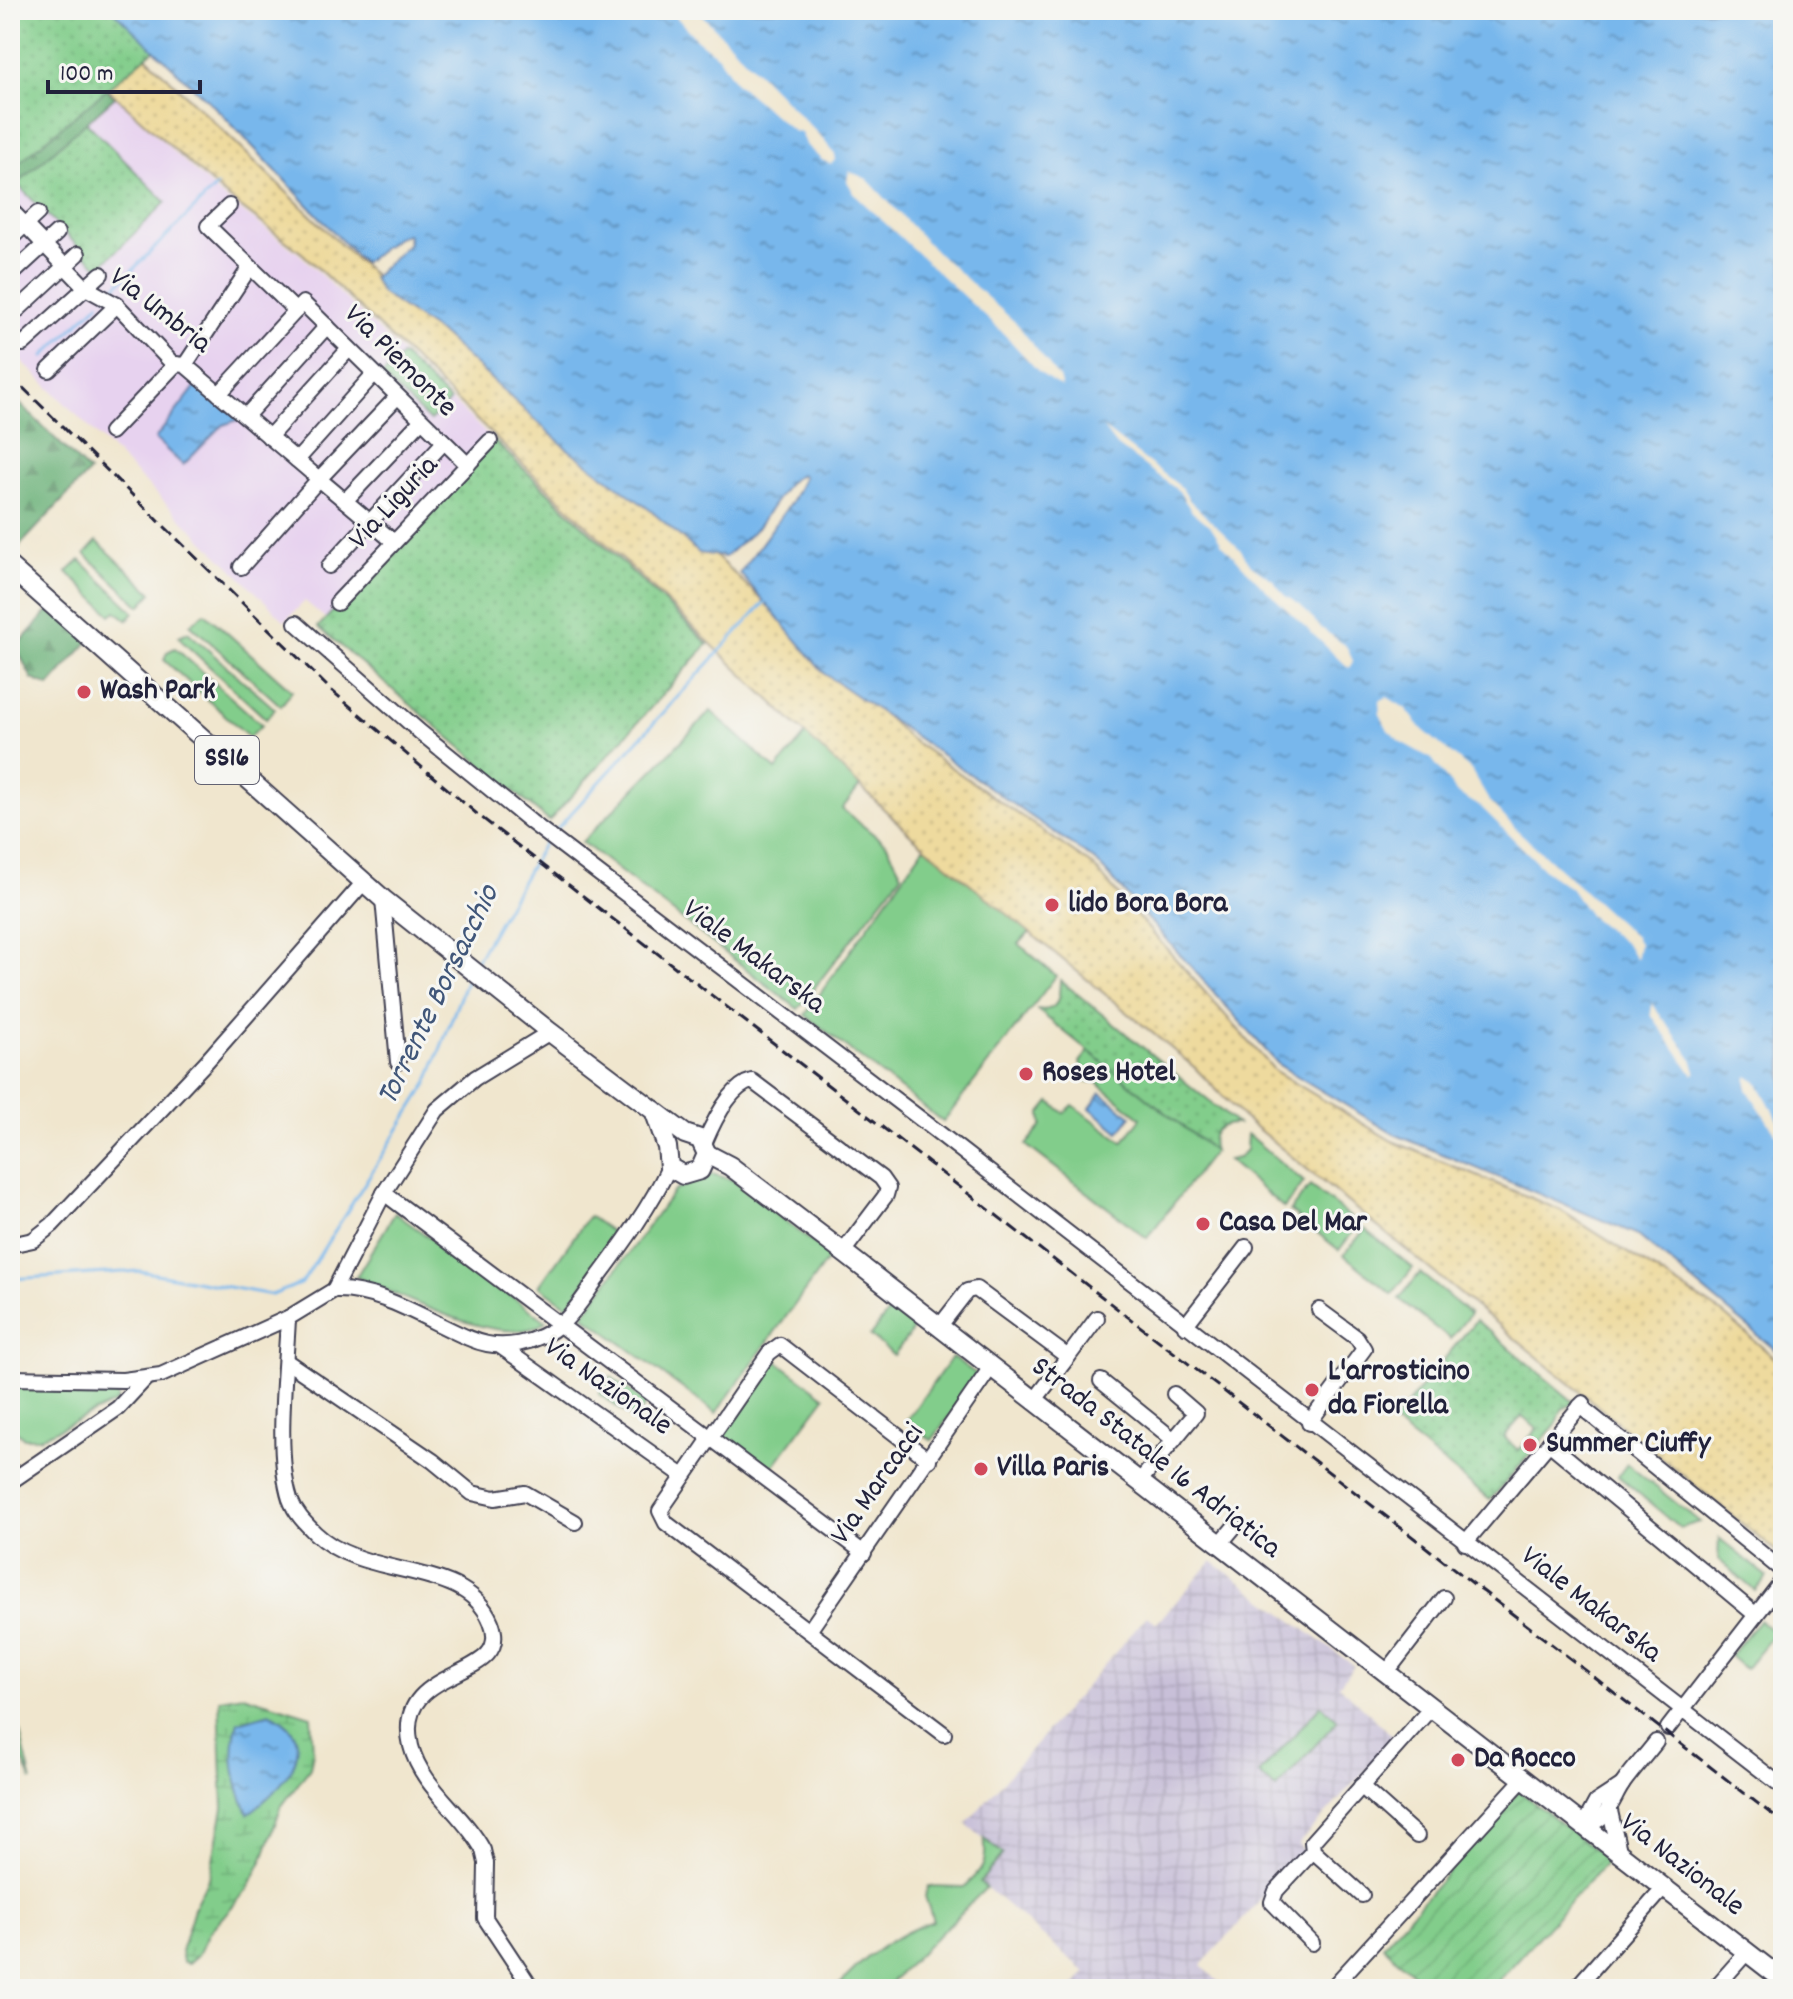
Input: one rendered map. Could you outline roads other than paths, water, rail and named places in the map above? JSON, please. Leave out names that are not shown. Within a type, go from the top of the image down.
[{"type":"main road","name":"Strada Statale 16 Adriatica","points":[[10,567],[383,899],[446,951],[699,1147],[730,1166],[843,1252],[1034,1401],[1146,1494],[1219,1545],[1583,1826]]},
{"type":"main road","points":[[654,1110],[667,1147],[676,1171],[695,1173],[699,1147],[674,1138],[667,1147]]},
{"type":"main road","name":"Via Nazionale","points":[[1583,1826],[1783,1980]]},
{"type":"street","points":[[219,394],[296,311],[208,226],[229,206]]},
{"type":"street","name":"Via Umbria","points":[[10,209],[86,288],[117,305],[180,365],[246,416],[394,542]]},
{"type":"street","points":[[10,239],[38,213]]},
{"type":"street","points":[[10,276],[57,233]]},
{"type":"street","points":[[10,317],[78,254]]},
{"type":"street","points":[[111,432],[180,365],[250,267]]},
{"type":"street","points":[[23,344],[101,274]]},
{"type":"street","name":"Via Piemonte","points":[[296,311],[303,303],[468,465]]},
{"type":"street","points":[[49,370],[117,305]]},
{"type":"street","points":[[246,416],[327,326]]},
{"type":"street","points":[[269,437],[349,349]]},
{"type":"street","points":[[297,460],[374,374]]},
{"type":"street","points":[[241,567],[397,397]]},
{"type":"street","points":[[345,501],[421,421]]},
{"type":"street","name":"Via Liguria","points":[[337,603],[490,441]]},
{"type":"street","points":[[329,566],[444,442]]},
{"type":"street","name":"Viale Makarska","points":[[296,623],[409,722],[531,822],[935,1130],[1309,1423],[1783,1787]]},
{"type":"street","points":[[10,1245],[33,1240],[52,1225],[206,1062],[364,882]]},
{"type":"street","points":[[383,899],[398,1062]]},
{"type":"street","points":[[10,1378],[145,1379],[170,1372],[288,1318],[334,1290],[384,1193],[424,1127],[442,1104],[482,1073],[550,1032]]},
{"type":"street","points":[[699,1147],[742,1085],[755,1082],[881,1178],[888,1188],[843,1252]]},
{"type":"street","name":"Via Nazionale","points":[[334,1290],[387,1302],[474,1341],[500,1346],[528,1341],[561,1324],[676,1171]]},
{"type":"street","name":"Via Nazionale","points":[[384,1193],[864,1553]]},
{"type":"street","points":[[1185,1326],[1246,1247]]},
{"type":"street","points":[[939,1327],[967,1291],[976,1289],[1068,1357]]},
{"type":"street","points":[[1309,1423],[1364,1349],[1357,1338],[1319,1310]]},
{"type":"street","points":[[288,1318],[286,1479],[290,1500],[301,1518],[327,1543],[355,1559],[462,1587],[482,1604],[491,1621],[496,1641],[491,1654],[426,1690],[412,1712],[410,1734],[421,1767],[481,1846],[486,1863],[485,1918],[532,1989]]},
{"type":"street","points":[[1034,1401],[1097,1318]]},
{"type":"street","points":[[929,1460],[783,1345],[769,1353],[662,1505],[664,1521],[944,1734]]},
{"type":"street","name":"Via Nazionale","points":[[500,1346],[682,1475]]},
{"type":"street","points":[[286,1361],[433,1461],[472,1493],[495,1498],[525,1493],[575,1522]]},
{"type":"street","name":"Via Marcacci","points":[[809,1631],[991,1367]]},
{"type":"street","points":[[10,1482],[118,1408],[145,1379]]},
{"type":"street","points":[[1101,1381],[1174,1440]]},
{"type":"street","points":[[1146,1494],[1174,1440],[1196,1413],[1174,1394]]},
{"type":"street","points":[[1465,1543],[1582,1404],[1783,1571]]},
{"type":"street","points":[[1549,1443],[1756,1615]]},
{"type":"street","points":[[1219,1545],[1235,1526]]},
{"type":"street","points":[[1668,1728],[1783,1580]]},
{"type":"street","points":[[1386,1673],[1444,1598]]},
{"type":"street","points":[[1312,1943],[1272,1902],[1276,1891],[1361,1786],[1431,1708]]},
{"type":"street","points":[[1622,1785],[1599,1800],[1587,1814],[1583,1826],[1594,1824],[1610,1811],[1622,1785],[1656,1742]]},
{"type":"street","points":[[1333,1989],[1524,1778]]},
{"type":"street","points":[[1361,1786],[1417,1836]]},
{"type":"street","points":[[1551,1802],[1566,1806],[1599,1800]]},
{"type":"street","points":[[1610,1811],[1620,1855]]},
{"type":"street","points":[[1312,1849],[1362,1895]]},
{"type":"street","points":[[1575,1989],[1663,1889]]},
{"type":"street","points":[[1714,1989],[1747,1952]]},
{"type":"water","points":[[112,10],[1783,10],[1783,1356],[1636,1234],[1394,1134],[1279,1065],[1097,862],[825,674],[740,573],[792,501],[804,477],[801,474],[789,482],[757,528],[725,557],[699,553],[650,510],[565,447],[444,336],[381,293],[373,278],[409,243],[407,234],[363,263],[222,114]]},
{"type":"water","points":[[199,382],[240,419],[223,425],[183,465],[155,439]]},
{"type":"water","points":[[1101,1093],[1131,1116],[1119,1132],[1090,1108]]},
{"type":"water","points":[[270,1713],[287,1725],[296,1737],[294,1765],[274,1791],[248,1814],[234,1769],[235,1734],[238,1722]]},
{"type":"waterway","points":[[106,296],[217,186]]},
{"type":"waterway","points":[[44,356],[99,303]]},
{"type":"waterway","name":"Torrente Borsacchio","points":[[553,833],[764,603]]},
{"type":"waterway","name":"Torrente Borsacchio","points":[[475,963],[545,841]]},
{"type":"waterway","name":"Torrente Borsacchio","points":[[10,1279],[140,1271],[272,1295],[302,1283],[427,1084],[468,976]]},
{"type":"railway","points":[[10,375],[331,690],[477,814],[1783,1823]]},
{"type":"place","name":"Wash Park","points":[[84,692]]},
{"type":"place","name":"lido Bora Bora","points":[[1052,905]]},
{"type":"place","name":"Roses Hotel","points":[[1026,1074]]},
{"type":"place","name":"Casa Del Mar","points":[[1203,1224]]},
{"type":"place","name":"L'arrosticino da Fiorella","points":[[1312,1390]]},
{"type":"place","name":"Summer Ciuffy","points":[[1530,1445]]},
{"type":"place","name":"Villa Paris","points":[[981,1469]]},
{"type":"place","name":"Da Rocco","points":[[1458,1760]]}]
